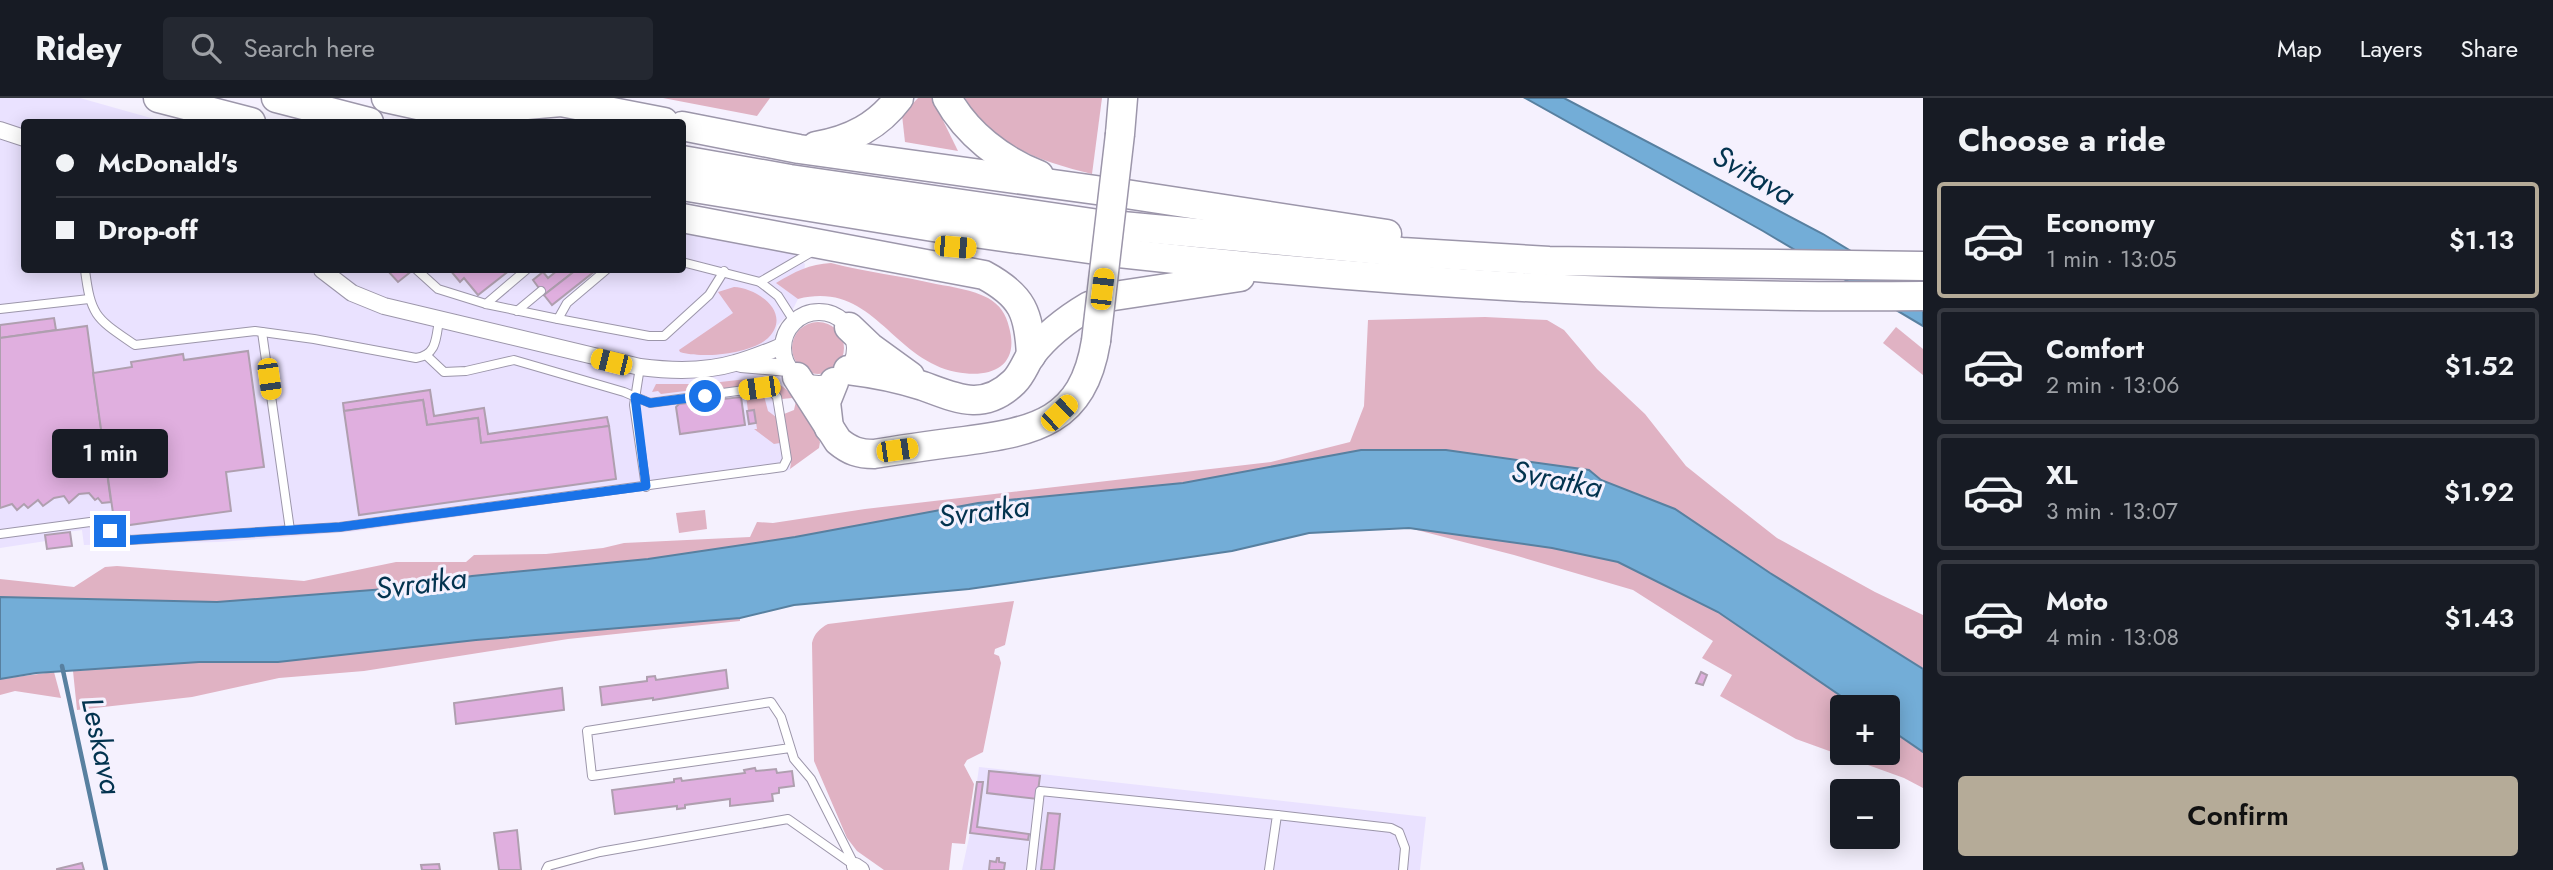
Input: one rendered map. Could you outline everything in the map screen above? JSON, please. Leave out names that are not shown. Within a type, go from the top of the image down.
[{"type":"highway","points":[[157,98],[212,119]]},
{"type":"highway","points":[[157,98],[239,119]]},
{"type":"highway","points":[[276,98],[357,119]]},
{"type":"highway","points":[[386,98],[482,119]]},
{"type":"highway","points":[[799,149],[831,144],[859,133],[876,122],[899,98]]},
{"type":"highway","points":[[947,98],[965,125],[1009,160],[1035,173],[1106,191]]},
{"type":"highway","points":[[792,373],[830,431],[848,449],[859,454],[1013,434],[1033,428],[1059,413],[1078,392],[1089,369],[1096,341],[1123,98]]},
{"type":"highway","points":[[450,112],[561,102],[649,119]]},
{"type":"highway","points":[[686,127],[799,149],[1106,191],[1549,261]]},
{"type":"highway","points":[[686,161],[803,181],[1106,243],[1278,271],[1557,291],[1811,297],[1923,296]]},
{"type":"highway","points":[[686,187],[933,227],[1106,243]]},
{"type":"highway","points":[[686,219],[984,275],[1017,298],[1030,328],[1031,356]]},
{"type":"highway","points":[[779,236],[1106,243],[1549,261],[1923,266]]},
{"type":"highway","points":[[830,431],[826,402],[841,376],[874,373],[965,400],[990,397],[1014,382],[1031,356],[1060,324],[1101,301],[1278,271]]},
{"type":"highway","points":[[849,327],[870,347],[923,386]]},
{"type":"street","points":[[0,130],[21,137]]},
{"type":"street","points":[[325,273],[339,285],[367,300],[439,320],[640,367],[685,370],[735,363],[782,346]]},
{"type":"street","points":[[735,363],[792,373],[814,385],[841,376],[855,354],[853,335],[849,327],[833,314],[823,312],[803,315],[794,321],[788,328],[782,346],[792,373]]},
{"type":"lane","points":[[760,282],[810,253]]},
{"type":"lane","points":[[686,263],[760,282],[778,296],[794,321]]},
{"type":"lane","points":[[420,273],[438,289],[486,304],[649,336],[664,335],[709,296],[724,271]]},
{"type":"lane","points":[[85,273],[94,313],[135,345],[255,331],[416,358],[426,355],[435,346],[439,320]]},
{"type":"lane","points":[[486,304],[522,273]]},
{"type":"lane","points":[[558,319],[567,303],[602,273]]},
{"type":"lane","points":[[517,311],[541,291]]},
{"type":"lane","points":[[0,309],[89,299]]},
{"type":"lane","points":[[262,332],[290,530]]},
{"type":"lane","points":[[0,534],[90,522],[130,540],[340,527],[783,467],[787,459],[777,397],[771,390],[759,388],[650,403],[514,360],[466,371],[444,372],[426,355]]},
{"type":"lane","points":[[640,367],[635,397],[646,486]]},
{"type":"lane","points":[[790,747],[592,776],[587,731],[771,702],[781,717],[794,759],[811,779],[858,868]]},
{"type":"lane","points":[[1031,870],[1040,791],[1391,828],[1399,832],[1405,848],[1403,870]]},
{"type":"lane","points":[[1269,870],[1277,815]]},
{"type":"lane","points":[[546,870],[548,866],[600,852],[788,819],[858,868]]},
{"type":"shaded area","points":[[0,98],[80,98],[154,119],[21,119],[21,273],[686,273],[686,233],[791,252],[805,264],[802,291],[793,309],[777,326],[772,352],[786,383],[780,394],[790,470],[350,532],[219,542],[84,545],[82,530],[45,535],[46,541],[0,548]]},
{"type":"shaded area","points":[[663,98],[770,98],[757,116]]},
{"type":"shaded area","points":[[918,98],[932,98],[958,151],[905,142],[902,115]]},
{"type":"shaded area","points":[[965,98],[1102,98],[1092,174],[1055,164],[1003,140],[976,114]]},
{"type":"shaded area","points":[[831,263],[956,288],[988,298],[999,307],[1008,322],[1011,340],[1007,360],[991,371],[969,374],[956,372],[934,364],[914,352],[864,310],[845,301],[824,296],[798,299],[776,283],[802,269]]},
{"type":"shaded area","points":[[734,287],[743,288],[761,297],[774,310],[775,328],[769,337],[751,347],[726,354],[700,355],[680,352],[679,350],[733,313],[718,292]]},
{"type":"shaded area","points":[[1485,317],[1547,320],[1564,330],[1597,369],[1645,414],[1686,466],[1721,494],[1777,538],[1923,615],[1923,669],[1770,573],[1675,509],[1601,480],[1589,470],[1446,450],[1361,450],[1183,483],[978,503],[795,537],[648,559],[472,576],[398,588],[217,602],[0,597],[0,579],[74,587],[105,567],[117,566],[304,581],[396,562],[466,562],[474,555],[546,554],[624,543],[750,537],[757,522],[773,523],[865,509],[1271,462],[1350,442],[1364,406],[1368,320]]},
{"type":"shaded area","points":[[818,322],[837,329],[844,348],[837,367],[818,374],[799,367],[792,348],[799,329]]},
{"type":"shaded area","points":[[1896,327],[1923,349],[1923,375],[1883,343]]},
{"type":"shaded area","points":[[764,377],[784,388],[799,403],[820,442],[819,448],[790,469],[784,414],[794,410],[796,401],[792,398],[782,399],[779,390],[765,384],[700,393],[693,390],[661,394],[658,391],[652,392],[656,384],[703,384]]},
{"type":"shaded area","points":[[763,392],[768,411],[776,417],[780,443],[774,444],[754,429],[757,429],[754,410],[748,411],[746,395]]},
{"type":"shaded area","points":[[705,510],[707,529],[679,533],[676,513]]},
{"type":"shaded area","points":[[1409,528],[1552,548],[1618,562],[1718,612],[1839,695],[1830,695],[1830,751],[1796,739],[1720,696],[1732,675],[1702,658],[1713,641],[1633,590]]},
{"type":"shaded area","points":[[1014,601],[1005,645],[995,649],[994,654],[999,656],[1001,663],[983,752],[967,760],[964,765],[974,784],[965,844],[952,843],[949,870],[884,870],[857,851],[847,838],[814,761],[814,637],[828,624]]},
{"type":"shaded area","points":[[740,618],[740,621],[568,639],[364,671],[279,678],[192,697],[77,710],[73,671],[199,662],[278,662],[476,640]]},
{"type":"shaded area","points":[[54,672],[61,698],[15,691],[0,695],[0,679]]},
{"type":"shaded area","points":[[1900,736],[1923,752],[1923,788],[1868,765],[1900,765]]},
{"type":"shaded area","points":[[979,767],[1426,817],[1420,870],[962,870]]},
{"type":"water","points":[[1525,98],[1564,98],[1823,234],[1923,295],[1923,326],[1763,231]]},
{"type":"water","name":"Svratka","points":[[1361,450],[1446,450],[1589,470],[1601,480],[1675,509],[1770,573],[1923,669],[1923,752],[1900,736],[1900,695],[1839,695],[1718,612],[1618,562],[1552,548],[1409,528],[1309,533],[1232,551],[969,589],[794,605],[740,618],[476,640],[278,662],[199,662],[36,673],[0,679],[0,597],[217,602],[398,588],[472,576],[648,559],[795,537],[978,503],[1183,483]]},
{"type":"building","points":[[390,273],[409,273],[398,282]]},
{"type":"building","points":[[452,273],[506,273],[478,295],[464,278],[460,282]]},
{"type":"building","points":[[542,273],[548,278],[554,273],[572,273],[544,295],[533,280]]},
{"type":"building","points":[[572,273],[592,273],[552,305],[544,295]]},
{"type":"building","points":[[54,318],[56,330],[0,338],[0,325]]},
{"type":"building","points":[[87,326],[111,502],[102,503],[89,493],[79,494],[69,503],[64,496],[54,498],[43,506],[38,500],[28,508],[24,504],[17,510],[12,504],[0,508],[0,338]]},
{"type":"building","points":[[248,351],[264,467],[226,472],[231,511],[115,527],[93,373],[132,367],[131,362],[183,354],[184,360]]},
{"type":"building","points":[[430,390],[434,416],[484,408],[488,434],[607,417],[609,426],[481,443],[478,418],[427,425],[423,400],[344,411],[343,403]]},
{"type":"building","points":[[741,397],[745,425],[680,434],[676,407],[679,404]]},
{"type":"building","points":[[423,400],[427,425],[478,418],[481,443],[609,426],[616,479],[359,515],[344,411]]},
{"type":"building","points":[[754,410],[756,423],[749,424],[747,411]]},
{"type":"building","points":[[70,532],[72,546],[47,549],[45,535]]},
{"type":"building","points":[[726,670],[728,688],[602,705],[600,687],[647,681],[647,677],[655,676],[656,680]]},
{"type":"building","points":[[1701,672],[1707,675],[1703,685],[1696,683]]},
{"type":"building","points":[[562,688],[564,710],[456,724],[454,703]]},
{"type":"building","points":[[755,768],[756,771],[776,769],[777,773],[792,771],[794,786],[779,788],[779,793],[772,794],[773,801],[730,806],[730,799],[685,805],[685,808],[677,809],[677,806],[615,814],[612,790],[674,782],[674,779],[681,778],[682,781],[745,773],[744,770]]},
{"type":"building","points":[[989,771],[1040,776],[1037,799],[987,793]]},
{"type":"building","points":[[977,782],[983,782],[977,827],[1029,834],[1028,840],[970,833]]},
{"type":"building","points":[[1048,813],[1060,814],[1054,870],[1041,870]]},
{"type":"building","points":[[517,830],[521,870],[499,870],[494,833]]},
{"type":"building","points":[[997,858],[999,862],[1005,863],[1004,870],[989,870],[990,861],[996,862]]},
{"type":"building","points":[[82,863],[84,870],[57,870],[57,869]]},
{"type":"building","points":[[439,864],[440,870],[422,870],[421,865]]},
{"type":"waterway","name":"Leskava","points":[[62,666],[106,870]]},
{"type":"route","points":[[110,531],[130,540],[340,527],[646,486],[635,397],[650,403],[705,396]]},
{"type":"water label","name":"Svitava","points":[[1754,175]]}]
